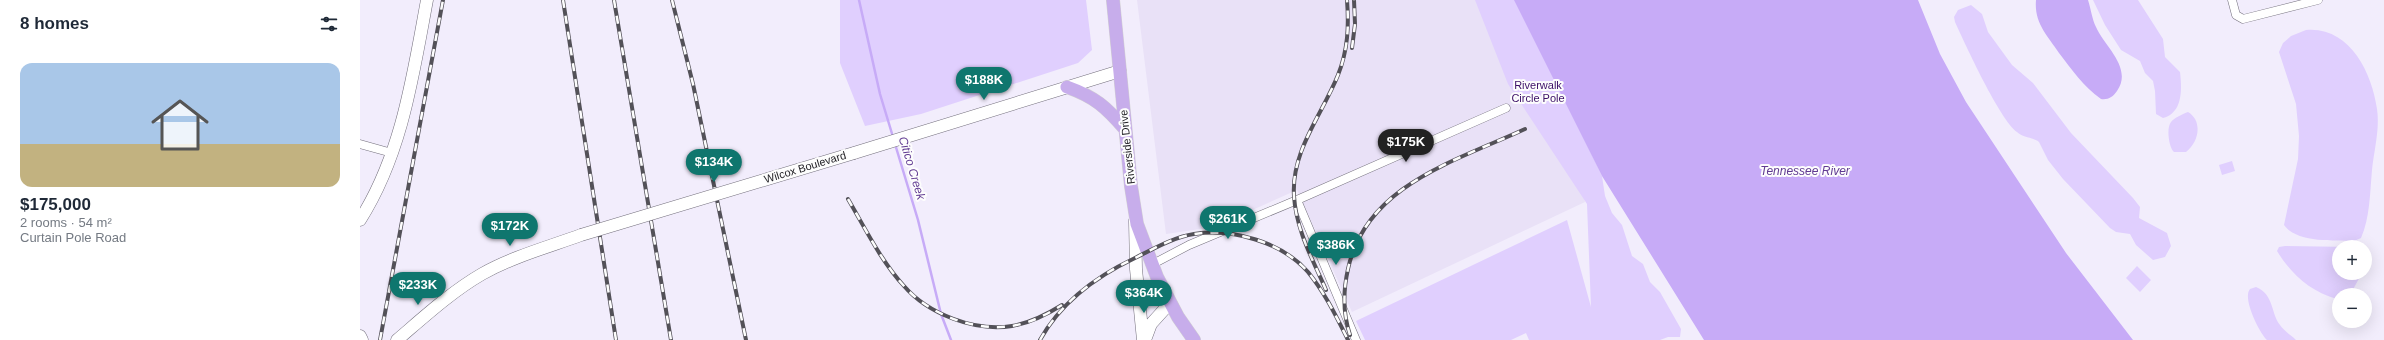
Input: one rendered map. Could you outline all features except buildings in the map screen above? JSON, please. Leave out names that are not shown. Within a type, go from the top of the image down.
[{"type":"main road","points":[[360,220],[379,187],[392,153],[410,91],[427,0]]},
{"type":"main road","name":"Riverside Drive","points":[[1113,0],[1134,209],[1151,265],[1170,303],[1194,340]]},
{"type":"main road","name":"Wilcox Boulevard","points":[[397,340],[448,297],[482,274],[513,259],[581,236],[1120,71]]},
{"type":"main road","points":[[1067,87],[1086,94],[1102,104],[1125,129]]},
{"type":"main road","points":[[1134,209],[1136,269],[1144,340]]},
{"type":"main road","points":[[1144,340],[1151,324],[1170,303]]},
{"type":"main road","points":[[360,336],[362,340]]},
{"type":"street","points":[[2232,0],[2236,15],[2243,19],[2318,0]]},
{"type":"street","points":[[1151,265],[1189,245],[1297,200],[1506,108]]},
{"type":"street","points":[[360,144],[392,153]]},
{"type":"street","points":[[1297,200],[1356,340]]},
{"type":"shaded area","points":[[1137,0],[1486,0],[1580,178],[1585,202],[1352,312],[1297,190],[1214,227],[1166,234]]},
{"type":"green space","points":[[840,0],[1086,0],[1092,50],[1078,63],[921,114],[865,126],[840,63]]},
{"type":"green space","name":"Riverwalk Circle Pole","points":[[1475,0],[1522,0],[1546,60],[1602,176],[1605,196],[1612,213],[1622,225],[1632,256],[1643,264],[1650,282],[1660,292],[1681,329],[1680,337],[1668,337],[1660,340],[1529,340],[1526,333],[1511,340],[1365,340],[1356,321],[1567,220],[1591,307],[1587,204],[1508,84]]},
{"type":"green space","points":[[2093,0],[2138,0],[2163,39],[2165,57],[2180,72],[2180,100],[2178,106],[2170,115],[2163,118],[2156,114],[2153,81],[2145,73],[2140,61],[2121,50],[2105,25]]},
{"type":"green space","points":[[1971,5],[1982,14],[1988,32],[2012,65],[2033,83],[2071,133],[2133,198],[2140,207],[2139,218],[2167,233],[2171,246],[2165,257],[2153,260],[2136,245],[2130,234],[2116,232],[2110,228],[2063,179],[2048,160],[2039,142],[2019,134],[2010,125],[1983,81],[1955,22],[1954,17],[1958,10]]},
{"type":"green space","points":[[2306,30],[2321,31],[2335,35],[2346,43],[2356,54],[2370,80],[2377,109],[2378,124],[2366,222],[2361,238],[2356,240],[2326,240],[2306,238],[2290,231],[2284,225],[2298,159],[2299,136],[2296,104],[2279,52],[2283,43],[2291,36]]},
{"type":"green space","points":[[2188,112],[2196,121],[2198,132],[2194,143],[2186,152],[2174,152],[2172,150],[2169,138],[2169,125],[2174,119]]},
{"type":"green space","points":[[2232,161],[2235,171],[2222,175],[2219,165]]},
{"type":"green space","points":[[2279,247],[2332,247],[2332,280],[2358,280],[2354,288],[2332,288],[2332,297],[2328,296],[2310,287],[2295,274],[2277,251]]},
{"type":"green space","points":[[2137,266],[2151,280],[2140,292],[2126,278]]},
{"type":"green space","points":[[2256,287],[2266,294],[2277,320],[2296,340],[2267,340],[2252,315],[2248,300],[2248,293],[2250,289]]},
{"type":"water","name":"Tennessee River","points":[[1514,0],[1918,0],[1940,54],[1966,102],[2066,253],[2133,340],[1704,340],[1602,176]]},
{"type":"water","points":[[2036,0],[2088,0],[2093,21],[2100,35],[2116,58],[2122,74],[2121,82],[2117,91],[2112,96],[2106,99],[2101,99],[2073,72],[2042,28],[2037,15]]},
{"type":"waterway","name":"Citico Creek","points":[[859,0],[880,94],[893,137]]},
{"type":"waterway","name":"Citico Creek","points":[[895,144],[918,220],[941,314],[951,340]]},
{"type":"railway","points":[[380,340],[443,0]]},
{"type":"railway","points":[[563,0],[616,340]]},
{"type":"railway","points":[[614,0],[671,340]]},
{"type":"railway","points":[[672,0],[693,84],[746,340]]},
{"type":"railway","points":[[1326,290],[1306,244],[1298,221],[1295,209],[1294,180],[1302,148],[1338,75],[1344,56],[1347,38],[1347,0]]},
{"type":"railway","points":[[1352,48],[1355,24],[1354,0]]},
{"type":"railway","points":[[1350,335],[1344,302],[1348,269],[1358,240],[1374,216],[1394,196],[1417,180],[1443,165],[1525,129]]},
{"type":"railway","points":[[848,199],[888,266],[914,296],[939,313],[968,323],[998,327],[1019,325],[1032,321],[1062,305]]},
{"type":"railway","points":[[1040,340],[1058,314],[1069,302],[1107,273],[1171,241],[1194,234],[1209,233],[1240,235],[1256,240],[1271,245],[1297,262],[1308,272],[1320,288],[1348,340]]}]
